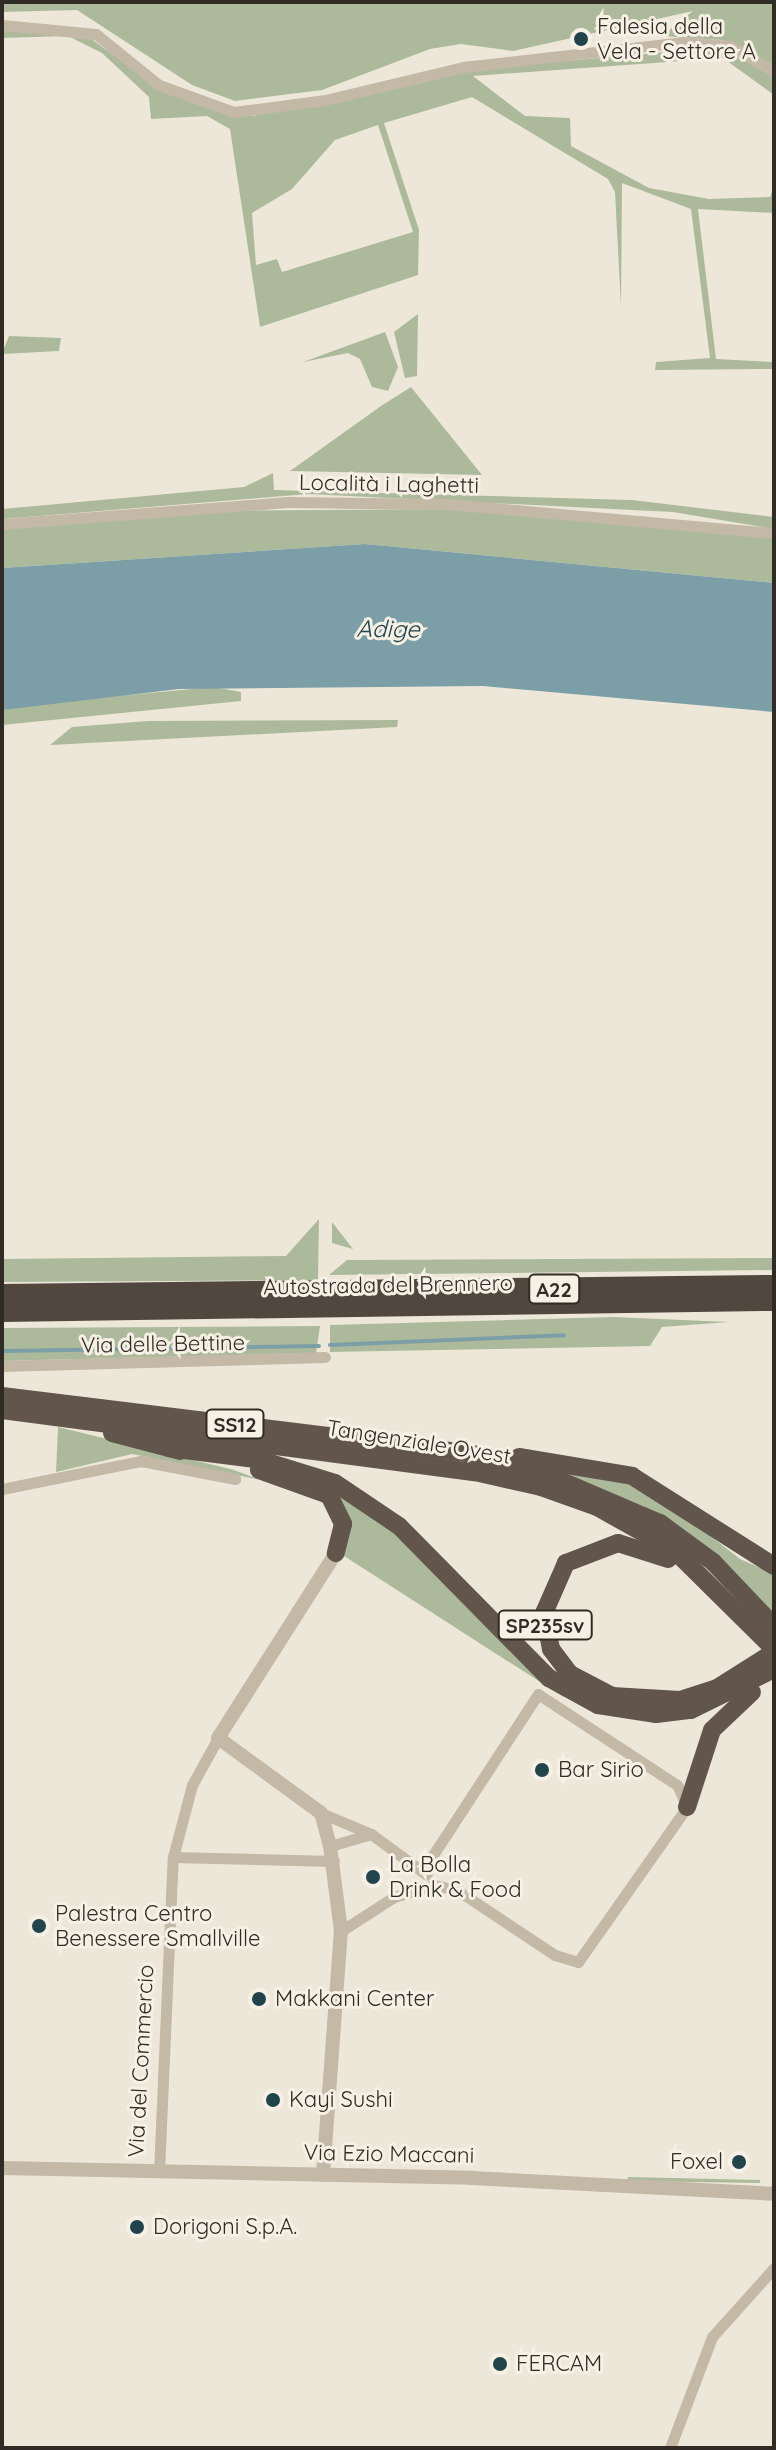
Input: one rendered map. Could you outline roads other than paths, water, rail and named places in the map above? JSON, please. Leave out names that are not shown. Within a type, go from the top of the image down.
[{"type":"highway","name":"Autostrada del Brennero","points":[[2,1312],[774,1285]]},
{"type":"highway","name":"Autostrada del Brennero","points":[[2,1294],[327,1302],[774,1301]]},
{"type":"highway","name":"Tangenziale Ovest","points":[[2,1396],[469,1453],[634,1508],[713,1562],[773,1643]]},
{"type":"highway","name":"Tangenziale Ovest","points":[[2,1410],[475,1472],[541,1487],[597,1507],[674,1550],[750,1618],[773,1643]]},
{"type":"highway","name":"SP235sv","points":[[66,1418],[169,1448],[305,1470],[358,1497],[399,1526],[549,1678],[581,1699],[626,1712],[679,1712],[767,1674]]},
{"type":"highway","points":[[169,1448],[323,1491],[342,1520],[336,1553]]},
{"type":"highway","points":[[469,1453],[557,1459],[632,1476],[774,1566]]},
{"type":"highway","name":"SP235sv","points":[[750,1618],[669,1559],[629,1543],[588,1550],[566,1563],[544,1613],[551,1649],[570,1674],[626,1699],[680,1700],[717,1688],[773,1643]]},
{"type":"highway","points":[[687,1807],[712,1730],[767,1674]]},
{"type":"street","points":[[2,25],[96,34],[159,85],[234,112],[325,100],[463,67],[682,42],[730,46],[774,71]]},
{"type":"street","name":"Località i Laghetti","points":[[2,524],[272,503],[418,503],[774,533]]},
{"type":"street","name":"Via delle Bettine","points":[[2,1366],[325,1357]]},
{"type":"street","points":[[2,1489],[141,1461],[235,1479]]},
{"type":"street","name":"Via del Commercio","points":[[159,2172],[173,1857],[192,1785],[218,1738],[336,1553]]},
{"type":"street","points":[[341,1931],[394,1897],[433,1885],[457,1890],[555,1955],[578,1962],[687,1807],[677,1785],[538,1694],[424,1869]]},
{"type":"street","points":[[218,1738],[321,1813],[371,1834],[424,1869],[433,1885]]},
{"type":"street","points":[[321,1813],[334,1861],[341,1931],[323,2175]]},
{"type":"street","points":[[330,1846],[371,1834]]},
{"type":"street","points":[[173,1857],[334,1861]]},
{"type":"street","name":"Via Ezio Maccani","points":[[2,2168],[323,2175],[774,2194]]},
{"type":"street","points":[[670,2448],[712,2337],[774,2268]]},
{"type":"water","name":"Adige","points":[[365,544],[774,583],[774,712],[483,686],[179,689],[2,710],[2,568]]},
{"type":"waterway","points":[[330,1345],[564,1335]]},
{"type":"waterway","points":[[2,1351],[319,1346]]},
{"type":"place","name":"Falesia della Vela - Settore A","points":[[581,39]]},
{"type":"place","name":"Bar Sirio","points":[[542,1770]]},
{"type":"place","name":"La Bolla Drink & Food","points":[[373,1877]]},
{"type":"place","name":"Palestra Centro Benessere Smallville","points":[[39,1926]]},
{"type":"place","name":"Makkani Center","points":[[259,1999]]},
{"type":"place","name":"Kayi Sushi","points":[[273,2100]]},
{"type":"place","name":"Foxel","points":[[739,2162]]},
{"type":"place","name":"Dorigoni S.p.A.","points":[[137,2227]]},
{"type":"place","name":"FERCAM","points":[[500,2364]]}]
